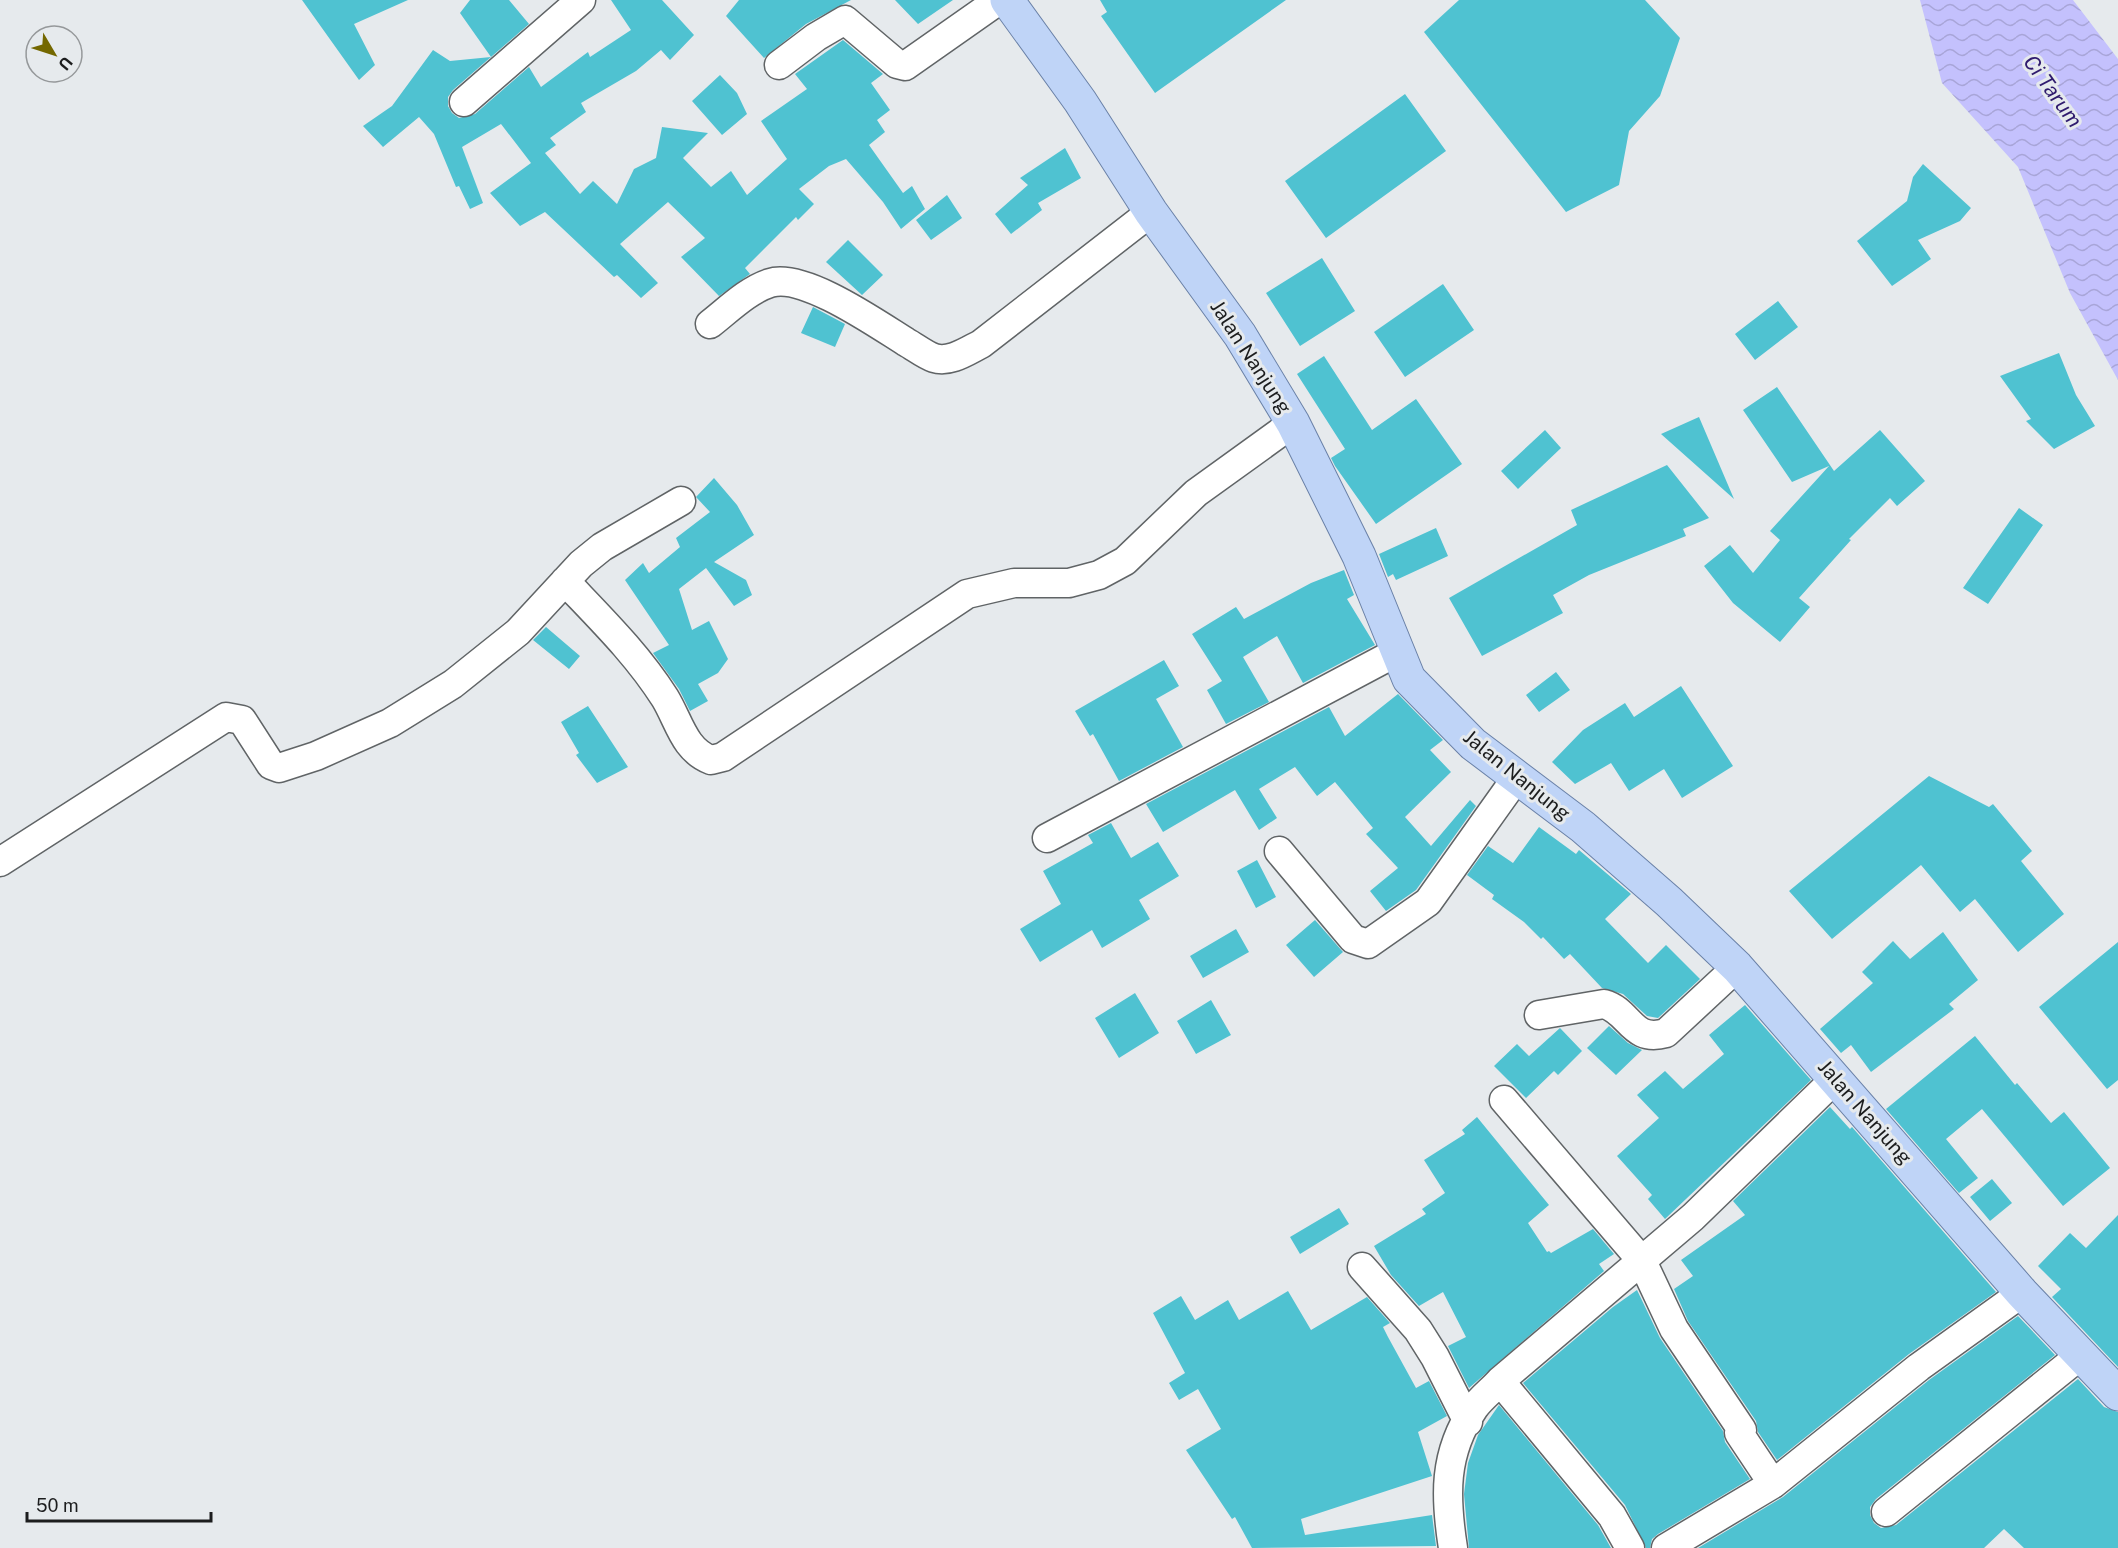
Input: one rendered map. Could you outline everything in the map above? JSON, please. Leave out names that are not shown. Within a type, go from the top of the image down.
[{"type":"main road","name":"Jalan Nanjung","points":[[1007,0],[1080,101],[1151,212],[1240,335],[1293,423],[1359,556],[1409,679],[1473,744],[1592,835],[1737,967],[2022,1293],[2118,1394]]},
{"type":"street","points":[[464,102],[581,0]]},
{"type":"street","points":[[779,65],[816,37],[845,20],[897,64],[905,66],[999,0]]},
{"type":"street","points":[[710,324],[753,291],[770,283],[786,280],[801,284],[829,298],[934,358],[957,356],[981,345],[1151,212]]},
{"type":"street","points":[[565,581],[640,661],[666,700],[690,748],[700,756],[711,760],[717,759],[967,594],[1014,583],[1069,583],[1099,575],[1125,561],[1196,493],[1293,423]]},
{"type":"street","points":[[0,862],[226,717],[242,720],[271,765],[279,768],[316,756],[390,723],[453,684],[518,632],[565,581],[602,547],[681,501]]},
{"type":"street","points":[[1047,838],[1397,652]]},
{"type":"street","points":[[1279,851],[1353,939],[1368,944],[1428,902],[1517,777]]},
{"type":"street","points":[[1539,1015],[1604,1004],[1613,1007],[1635,1029],[1656,1035],[1666,1033],[1737,967]]},
{"type":"street","points":[[1453,1548],[1446,1505],[1449,1467],[1474,1408],[1500,1381],[1694,1217],[1836,1078]]},
{"type":"street","points":[[1504,1100],[1642,1261],[1674,1329],[1743,1430],[1739,1433],[1773,1484]]},
{"type":"street","points":[[1362,1267],[1423,1336],[1468,1422]]},
{"type":"street","points":[[1666,1548],[1773,1484],[1919,1367],[2022,1293]]},
{"type":"street","points":[[1886,1512],[2082,1354]]},
{"type":"street","points":[[1500,1381],[1612,1516],[1630,1548]]},
{"type":"water","name":"Ci Tarum","points":[[1920,0],[2073,0],[2118,59],[2118,380],[2070,293],[2018,167],[1942,83]]},
{"type":"building","points":[[302,0],[408,0],[354,24],[375,65],[359,80]]},
{"type":"building","points":[[470,0],[509,0],[529,24],[491,57],[460,13]]},
{"type":"building","points":[[611,0],[662,0],[694,35],[670,60],[661,50],[636,71],[581,103],[586,112],[550,138],[556,145],[545,153],[580,194],[593,181],[617,204],[634,169],[656,158],[662,127],[708,133],[683,158],[711,187],[731,171],[747,195],[787,159],[761,121],[807,89],[795,74],[843,40],[883,74],[871,83],[890,110],[877,120],[885,132],[869,145],[903,193],[912,186],[925,209],[901,229],[883,202],[846,159],[829,166],[799,189],[814,204],[798,220],[796,217],[745,268],[750,274],[719,296],[681,257],[705,238],[668,202],[620,244],[658,283],[641,298],[617,275],[614,277],[545,212],[520,226],[490,193],[531,163],[501,124],[462,147],[483,203],[470,209],[459,186],[456,187],[434,134],[419,117],[383,147],[363,126],[392,106],[433,50],[450,61],[491,57],[448,97],[448,106],[459,118],[475,114],[529,67],[541,87],[588,52],[590,57],[631,30]]},
{"type":"building","points":[[739,0],[851,0],[806,24],[764,58],[726,16]]},
{"type":"building","points":[[895,0],[953,0],[918,24]]},
{"type":"building","points":[[1100,0],[1286,0],[1155,93],[1101,16],[1107,12]]},
{"type":"building","points":[[1459,0],[1645,0],[1680,38],[1660,96],[1629,131],[1619,185],[1566,212],[1424,32]]},
{"type":"building","points":[[720,75],[737,93],[747,114],[722,135],[692,101]]},
{"type":"building","points":[[1405,94],[1446,151],[1326,238],[1285,181]]},
{"type":"building","points":[[1065,148],[1081,178],[1038,203],[1042,210],[1011,234],[995,214],[1028,185],[1020,178]]},
{"type":"building","points":[[1923,164],[1971,208],[1960,221],[1918,240],[1931,259],[1892,286],[1857,241],[1907,201],[1913,177]]},
{"type":"building","points":[[947,195],[962,218],[931,240],[916,220]]},
{"type":"building","points":[[848,240],[883,275],[862,295],[826,262]]},
{"type":"building","points":[[1322,258],[1355,311],[1300,346],[1266,293]]},
{"type":"building","points":[[1443,284],[1474,330],[1405,377],[1374,332]]},
{"type":"building","points":[[1778,301],[1798,327],[1755,360],[1735,334]]},
{"type":"building","points":[[813,307],[845,324],[835,347],[801,333]]},
{"type":"building","points":[[2059,353],[2076,395],[2095,426],[2054,449],[2026,421],[2031,419],[2000,376]]},
{"type":"building","points":[[1324,356],[1372,430],[1416,399],[1462,464],[1376,524],[1335,466],[1331,458],[1345,449],[1297,374]]},
{"type":"building","points":[[1777,387],[1834,471],[1880,430],[1925,481],[1897,506],[1890,498],[1849,539],[1851,540],[1799,598],[1810,607],[1780,642],[1733,603],[1704,566],[1730,545],[1753,573],[1780,540],[1770,531],[1829,466],[1792,482],[1743,410]]},
{"type":"building","points":[[1699,417],[1734,499],[1661,434]]},
{"type":"building","points":[[1545,430],[1561,448],[1518,489],[1501,471]]},
{"type":"building","points":[[1667,465],[1709,518],[1683,529],[1686,536],[1589,575],[1553,595],[1563,613],[1482,656],[1449,598],[1577,525],[1571,510]]},
{"type":"building","points":[[714,478],[737,505],[754,535],[714,562],[746,580],[752,595],[734,606],[706,568],[679,589],[692,630],[709,621],[728,659],[718,673],[698,684],[708,701],[690,711],[679,689],[653,653],[669,645],[625,580],[643,563],[649,573],[680,547],[676,538],[710,512],[696,497]]},
{"type":"building","points":[[2019,508],[2043,525],[1988,604],[1963,588]]},
{"type":"building","points":[[1436,528],[1448,556],[1396,580],[1393,574],[1388,577],[1379,554]]},
{"type":"building","points":[[1344,570],[1354,595],[1347,599],[1375,645],[1303,683],[1277,636],[1243,657],[1269,702],[1226,724],[1207,690],[1222,681],[1192,634],[1236,607],[1244,619],[1311,583]]},
{"type":"building","points":[[546,627],[580,656],[569,669],[533,640]]},
{"type":"building","points":[[1164,660],[1179,686],[1156,699],[1183,747],[1119,781],[1093,734],[1090,736],[1075,711]]},
{"type":"building","points":[[1556,672],[1570,690],[1539,712],[1526,695]]},
{"type":"building","points":[[1681,686],[1733,766],[1682,798],[1664,769],[1629,791],[1611,763],[1575,784],[1552,762],[1583,730],[1625,703],[1634,717]]},
{"type":"building","points":[[1398,694],[1443,740],[1430,750],[1451,772],[1405,817],[1431,846],[1470,800],[1476,806],[1416,890],[1386,911],[1370,891],[1398,868],[1366,834],[1373,828],[1335,782],[1317,796],[1295,767],[1259,789],[1277,818],[1259,830],[1235,790],[1163,832],[1146,804],[1329,707],[1345,736]]},
{"type":"building","points":[[588,706],[628,767],[597,783],[576,755],[579,753],[561,722]]},
{"type":"building","points":[[1929,776],[1989,807],[1993,804],[2032,851],[2021,861],[2064,914],[2018,952],[1975,899],[1960,912],[1921,865],[1832,939],[1789,891]]},
{"type":"building","points":[[1111,823],[1131,858],[1158,842],[1179,876],[1139,900],[1150,919],[1102,948],[1092,930],[1040,962],[1020,929],[1061,904],[1043,871],[1093,843],[1088,835]]},
{"type":"building","points":[[1539,827],[1576,854],[1579,850],[1631,894],[1605,919],[1648,963],[1666,945],[1700,979],[1658,1018],[1647,1016],[1623,994],[1602,988],[1570,954],[1564,959],[1543,937],[1541,939],[1524,922],[1492,899],[1494,895],[1467,875],[1488,846],[1513,863]]},
{"type":"building","points":[[1257,860],[1276,897],[1256,908],[1237,871]]},
{"type":"building","points":[[1315,920],[1343,952],[1314,977],[1286,945]]},
{"type":"building","points":[[1236,929],[1249,952],[1203,978],[1190,956]]},
{"type":"building","points":[[1943,932],[1978,980],[1949,1004],[1954,1009],[1871,1072],[1851,1045],[1841,1053],[1820,1029],[1873,983],[1862,972],[1893,941],[1910,959]]},
{"type":"building","points":[[2118,942],[2118,1080],[2107,1089],[2039,1007]]},
{"type":"building","points":[[1135,993],[1159,1033],[1119,1058],[1095,1018]]},
{"type":"building","points":[[1211,1000],[1231,1035],[1196,1054],[1177,1021]]},
{"type":"building","points":[[1745,1005],[1811,1080],[1665,1219],[1648,1199],[1652,1195],[1617,1156],[1659,1118],[1637,1095],[1665,1071],[1683,1089],[1724,1054],[1709,1035]]},
{"type":"building","points":[[1609,1026],[1628,1043],[1642,1050],[1616,1075],[1587,1048]]},
{"type":"building","points":[[1560,1028],[1582,1051],[1558,1075],[1554,1071],[1526,1098],[1494,1066],[1517,1044],[1529,1056]]},
{"type":"building","points":[[1975,1036],[2015,1085],[2017,1083],[2051,1123],[2064,1112],[2110,1168],[2063,1206],[1982,1109],[1946,1139],[1978,1178],[1959,1193],[1886,1109]]},
{"type":"building","points":[[1830,1107],[1850,1129],[1852,1127],[1996,1292],[1909,1354],[1777,1460],[1758,1432],[1756,1421],[1688,1321],[1674,1289],[1693,1276],[1681,1260],[1745,1215],[1733,1201]]},
{"type":"building","points":[[1477,1117],[1549,1205],[1528,1223],[1547,1252],[1551,1253],[1593,1229],[1614,1254],[1599,1264],[1604,1271],[1469,1388],[1448,1346],[1466,1337],[1443,1292],[1419,1306],[1391,1275],[1374,1246],[1426,1214],[1422,1209],[1445,1193],[1424,1160],[1465,1134],[1462,1130]]},
{"type":"building","points":[[1992,1179],[2012,1203],[1990,1221],[1970,1197]]},
{"type":"building","points":[[1339,1208],[1349,1224],[1300,1254],[1290,1237]]},
{"type":"building","points":[[2118,1215],[2118,1367],[2052,1297],[2061,1289],[2038,1266],[2070,1233],[2086,1248]]},
{"type":"building","points":[[1637,1290],[1660,1338],[1723,1431],[1725,1442],[1750,1479],[1658,1534],[1652,1539],[1650,1548],[1646,1548],[1625,1505],[1523,1383],[1613,1307]]},
{"type":"building","points":[[1288,1291],[1311,1330],[1367,1297],[1390,1323],[1383,1327],[1416,1388],[1429,1381],[1447,1416],[1418,1432],[1432,1476],[1301,1519],[1305,1535],[1432,1515],[1436,1546],[1252,1548],[1235,1517],[1232,1519],[1186,1450],[1221,1429],[1198,1389],[1179,1400],[1169,1383],[1185,1373],[1153,1313],[1181,1296],[1195,1320],[1228,1300],[1239,1320]]},
{"type":"building","points":[[2018,1316],[2055,1355],[1876,1499],[1870,1507],[1870,1515],[1874,1523],[1881,1528],[1896,1525],[2078,1379],[2104,1407],[2118,1412],[2118,1548],[2024,1548],[2004,1529],[1984,1548],[1698,1548],[1783,1497],[1929,1380]]},
{"type":"building","points":[[1499,1405],[1598,1525],[1611,1548],[1469,1548],[1464,1494],[1468,1463],[1478,1435]]}]
